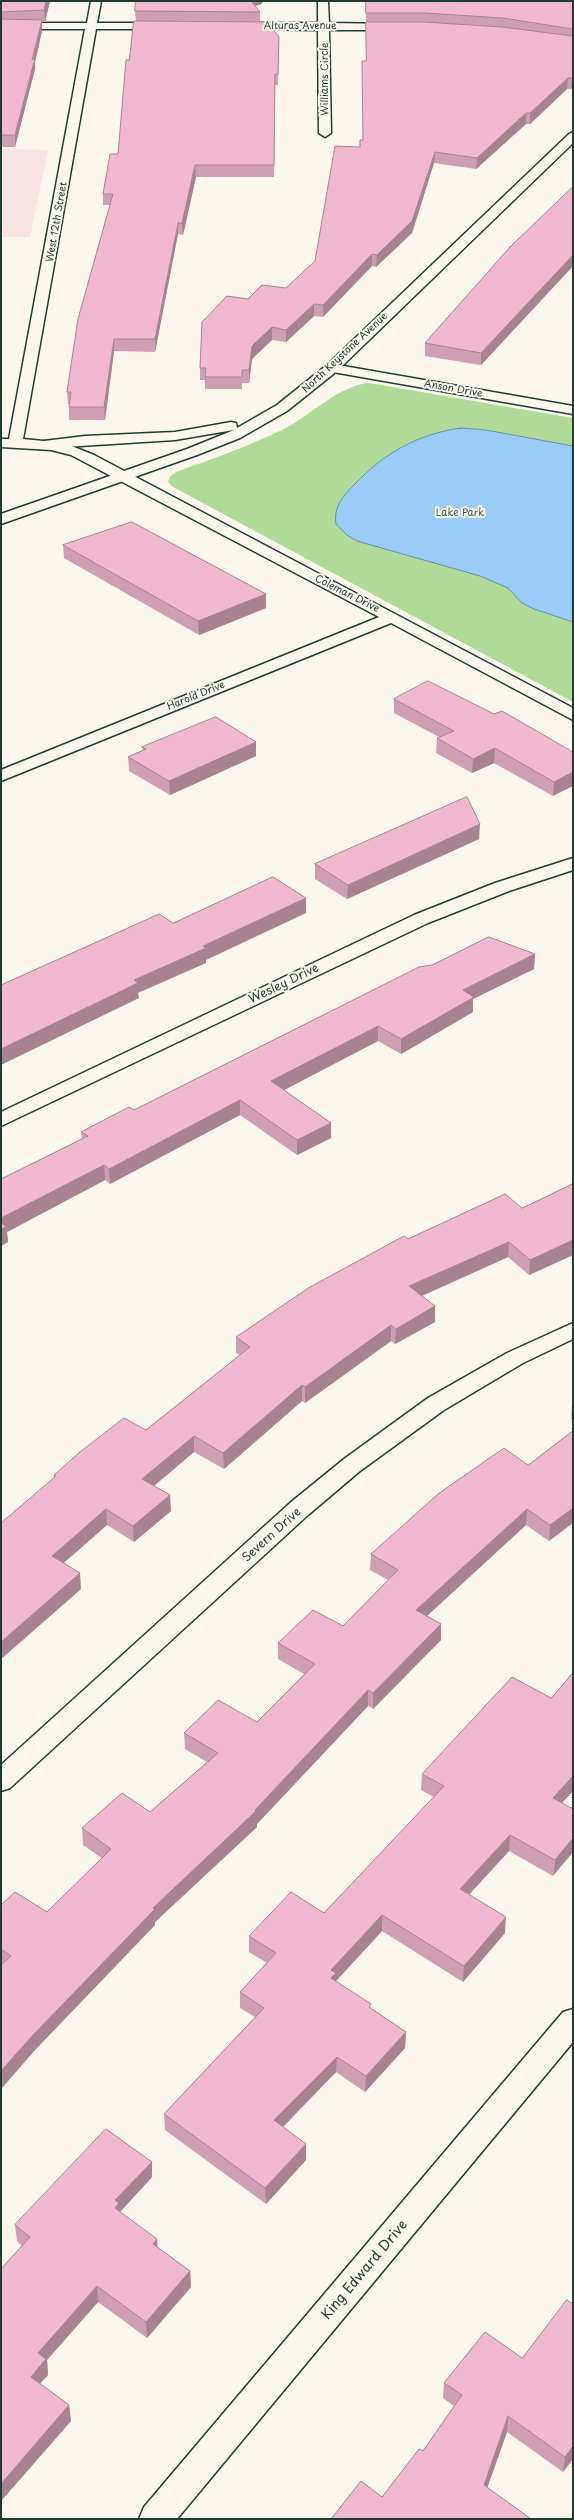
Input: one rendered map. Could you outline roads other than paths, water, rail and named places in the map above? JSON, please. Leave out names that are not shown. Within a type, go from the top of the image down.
[{"type":"street","name":"West 12th Street","points":[[8,443],[96,1]]},
{"type":"street","name":"Williams Circle","points":[[323,1],[325,132]]},
{"type":"street","points":[[1,26],[178,26]]},
{"type":"street","name":"Alturas Avenue","points":[[232,26],[408,28]]},
{"type":"street","name":"North Keystone Avenue","points":[[1,519],[221,441],[235,435],[303,393],[332,368],[573,136]]},
{"type":"street","name":"Anson Drive","points":[[332,368],[573,410]]},
{"type":"street","points":[[8,443],[49,444],[85,440],[175,436],[258,420]]},
{"type":"street","name":"Coleman Drive","points":[[49,444],[82,453],[120,476],[392,617],[573,715]]},
{"type":"street","name":"Harold Drive","points":[[1,776],[392,617]]},
{"type":"street","name":"Wesley Drive","points":[[1,1120],[421,919],[502,887],[573,864]]},
{"type":"street","name":"Severn Drive","points":[[1,1782],[294,1515],[352,1465],[436,1404],[515,1358],[573,1330]]},
{"type":"street","name":"King Edward Drive","points":[[156,2519],[573,2021]]},
{"type":"water","points":[[461,428],[486,430],[573,446],[573,622],[534,609],[522,603],[508,588],[480,576],[357,541],[347,535],[336,524],[336,512],[343,497],[378,463],[390,454],[416,440],[445,431]]},
{"type":"park label","name":"Lake Park","points":[[460,513]]}]
